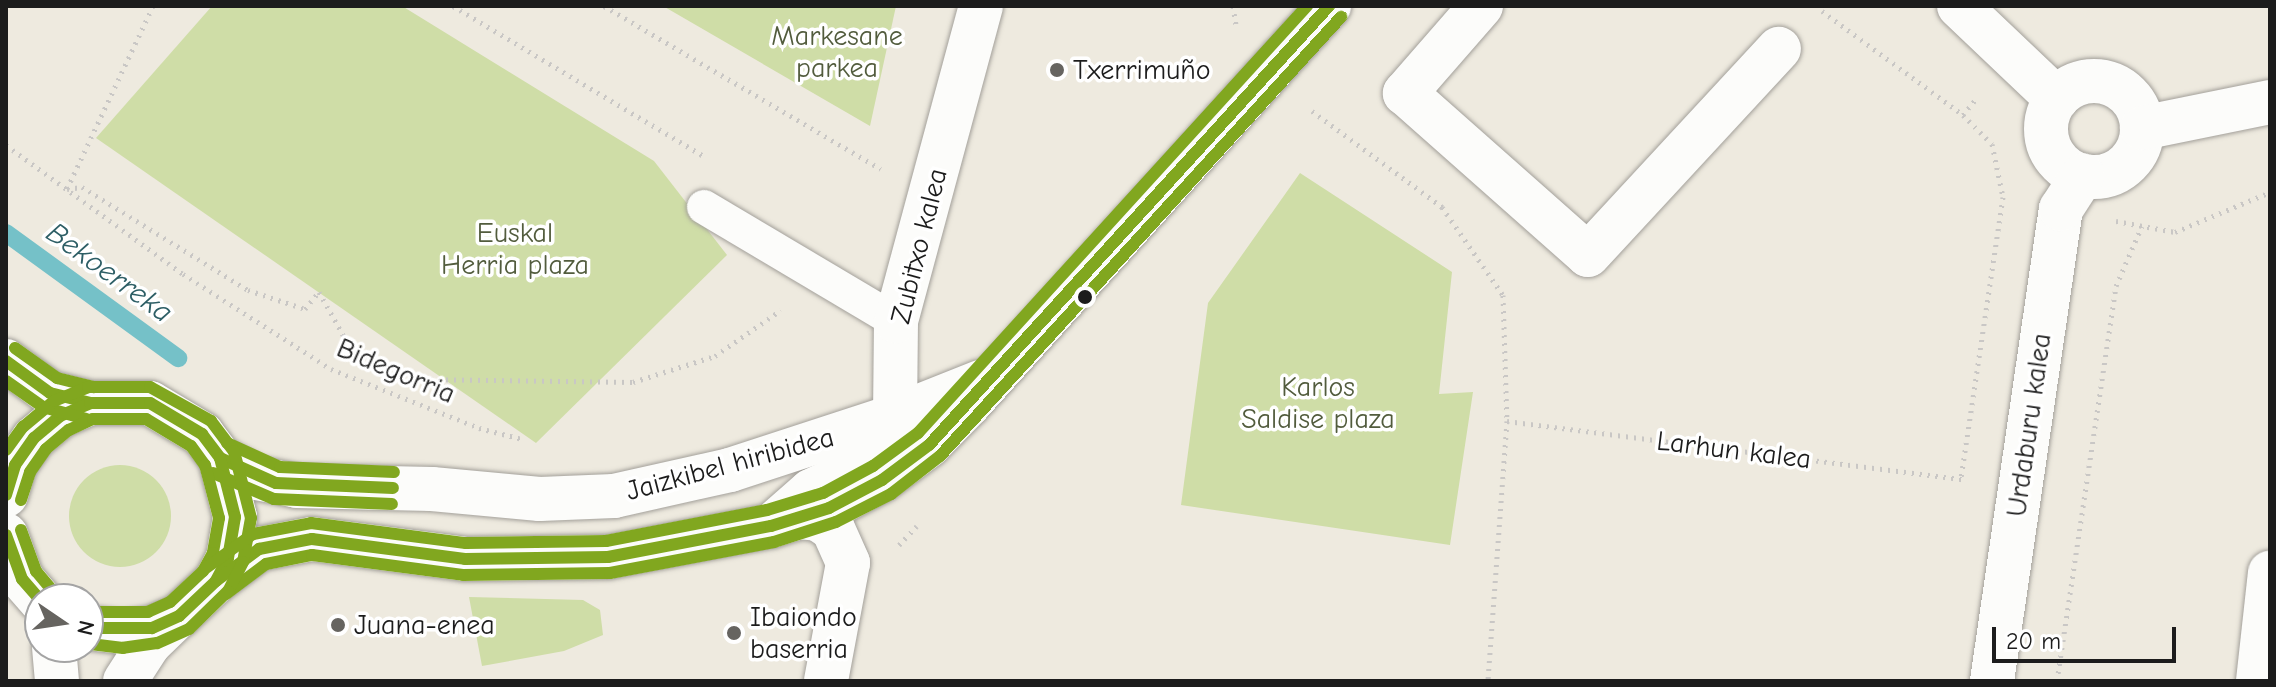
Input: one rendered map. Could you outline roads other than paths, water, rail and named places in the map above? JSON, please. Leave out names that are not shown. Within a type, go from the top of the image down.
[{"type":"street","name":"Zubitxo kalea","points":[[785,522],[811,491],[858,469],[881,447],[895,416],[900,384],[880,310],[930,198],[968,65],[981,6]]},
{"type":"street","name":"Jaizkibel hiribidea","points":[[125,681],[149,644],[235,563],[284,541],[366,543],[465,559],[552,561],[608,557],[785,522],[882,480],[929,445],[996,374],[1329,6]]},
{"type":"street","points":[[1481,6],[1405,93],[1588,255],[1779,49]]},
{"type":"street","points":[[1959,6],[2057,99]]},
{"type":"street","points":[[2085,81],[2118,87],[2139,112],[2142,128],[2140,143],[2125,166],[2112,174],[2083,175],[2057,159],[2049,144],[2048,113],[2057,99],[2085,81]]},
{"type":"street","points":[[2142,128],[2270,102]]},
{"type":"street","name":"Urdaburu kalea","points":[[1992,681],[2061,209],[2083,175]]},
{"type":"street","points":[[6,361],[50,393],[90,403]]},
{"type":"street","name":"Jaizkibel hiribidea","points":[[220,458],[256,478],[297,486],[596,497],[730,470],[895,416],[996,374]]},
{"type":"street","points":[[6,495],[15,465],[34,438],[60,416],[90,403],[120,400],[164,409],[202,434],[220,458],[235,517],[231,548],[216,581]]},
{"type":"street","points":[[785,522],[818,519],[833,529],[848,563],[826,681]]},
{"type":"street","points":[[6,535],[25,583]]},
{"type":"street","points":[[2258,681],[2270,573]]},
{"type":"street","points":[[104,630],[122,632],[179,616]]},
{"type":"lane","points":[[704,207],[880,310]]},
{"type":"waterway","name":"Bekoerreka","points":[[6,233],[178,358]]},
{"type":"place","name":"Txerrimuño","points":[[1057,70]]},
{"type":"place","name":"Juana-enea","points":[[338,625]]},
{"type":"place","name":"Ibaiondo baserria","points":[[734,633]]},
{"type":"park label","name":"Markesane parkea","points":[[837,52]]},
{"type":"park label","name":"Euskal Herria plaza","points":[[515,249]]},
{"type":"park label","name":"Karlos Saldise plaza","points":[[1318,403]]}]
